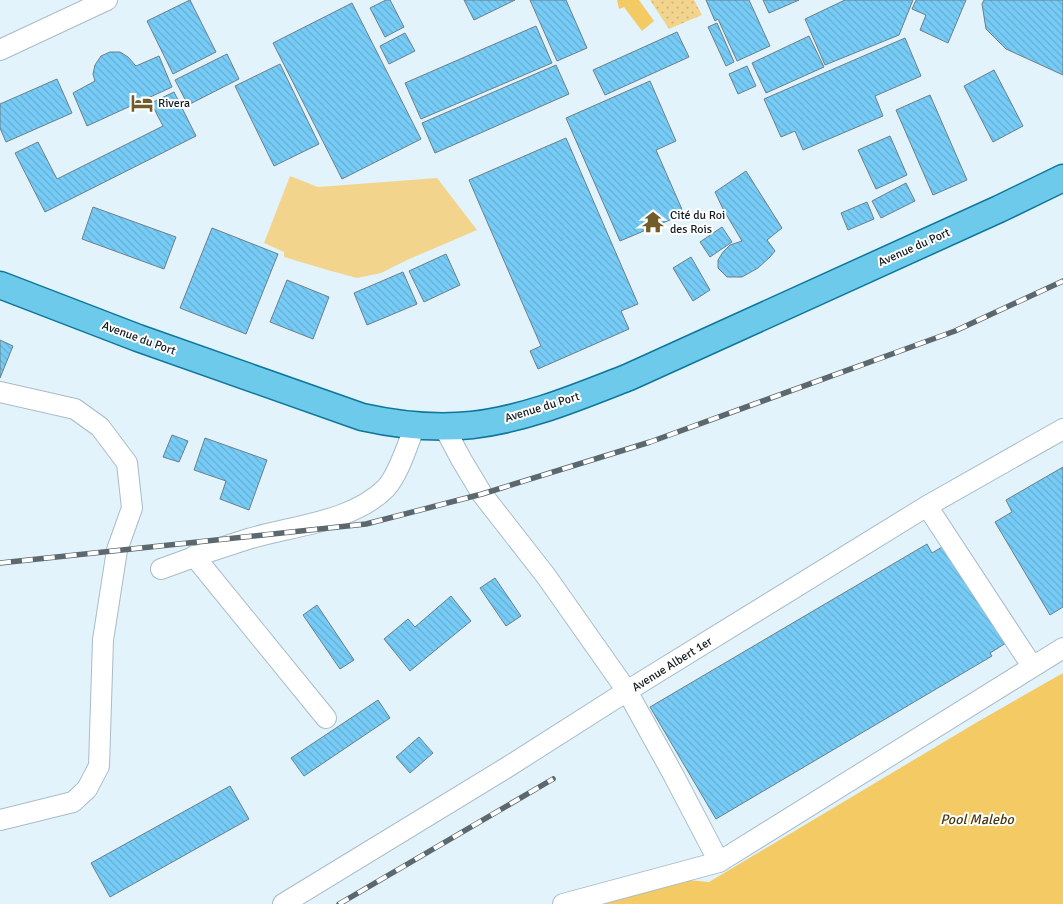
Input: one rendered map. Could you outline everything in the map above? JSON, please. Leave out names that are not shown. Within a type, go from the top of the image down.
[{"type":"main road","name":"Avenue du Port","points":[[0,285],[138,338],[362,417],[415,426],[444,427],[472,425],[517,416],[570,400],[629,377],[1063,178]]},
{"type":"street","points":[[0,50],[107,0]]},
{"type":"street","points":[[0,392],[75,409],[100,427],[127,463],[132,508],[117,550],[103,640],[99,766],[87,789],[72,802],[0,820]]},
{"type":"street","points":[[161,568],[250,538],[316,523],[343,514],[369,502],[387,487],[396,472],[415,426]]},
{"type":"street","points":[[444,427],[482,494],[546,576],[627,691],[719,862]]},
{"type":"street","name":"Avenue Albert 1er","points":[[283,904],[506,768],[927,506],[1063,428]]},
{"type":"street","points":[[927,506],[1032,666]]},
{"type":"street","points":[[194,556],[326,718]]},
{"type":"street","points":[[563,904],[719,862],[1063,648]]},
{"type":"shaded area","points":[[650,0],[694,0],[702,15],[669,29]]},
{"type":"shaded area","points":[[290,176],[318,187],[437,178],[477,230],[381,273],[357,278],[331,271],[284,257],[284,252],[264,243]]},
{"type":"water","points":[[617,0],[639,0],[654,21],[642,31],[624,7],[619,9]]},
{"type":"water","name":"Pool Malebo","points":[[1063,673],[1063,904],[595,904],[678,879],[709,882]]},
{"type":"building","points":[[190,0],[216,52],[173,74],[147,21]]},
{"type":"building","points":[[390,0],[404,27],[385,37],[370,8]]},
{"type":"building","points":[[464,0],[515,0],[474,20]]},
{"type":"building","points":[[530,0],[566,0],[587,48],[557,61]]},
{"type":"building","points":[[706,0],[749,0],[770,46],[737,61],[718,19],[715,21]]},
{"type":"building","points":[[763,0],[799,0],[769,13]]},
{"type":"building","points":[[845,0],[913,0],[899,35],[825,65],[805,19]]},
{"type":"building","points":[[916,0],[966,0],[948,43],[920,30],[926,15],[912,9]]},
{"type":"building","points":[[984,0],[1063,0],[1063,75],[1006,49],[986,29],[982,4]]},
{"type":"building","points":[[352,3],[421,139],[342,179],[273,43]]},
{"type":"building","points":[[717,23],[734,62],[726,66],[708,27]]},
{"type":"building","points":[[536,26],[552,63],[421,119],[405,83]]},
{"type":"building","points":[[677,32],[689,57],[605,95],[593,70]]},
{"type":"building","points":[[405,33],[415,51],[389,64],[380,46]]},
{"type":"building","points":[[809,36],[824,67],[766,93],[752,63]]},
{"type":"building","points":[[905,38],[921,76],[875,96],[883,116],[803,150],[795,131],[781,137],[764,99]]},
{"type":"building","points":[[110,52],[120,52],[128,57],[136,66],[159,56],[172,87],[87,126],[73,93],[95,81],[93,74],[95,65],[101,56]]},
{"type":"building","points":[[227,54],[239,79],[188,105],[175,80]]},
{"type":"building","points":[[280,64],[319,144],[274,166],[235,86]]},
{"type":"building","points":[[556,65],[569,94],[435,153],[422,123]]},
{"type":"building","points":[[747,66],[756,86],[738,94],[729,74]]},
{"type":"building","points":[[994,70],[1023,126],[993,142],[964,86]]},
{"type":"building","points":[[57,79],[72,113],[6,142],[0,128],[0,104]]},
{"type":"building","points":[[650,81],[676,141],[656,150],[684,214],[620,241],[566,118]]},
{"type":"building","points":[[174,92],[196,136],[45,212],[15,153],[38,142],[57,179],[163,126],[151,103]]},
{"type":"building","points":[[930,95],[967,180],[933,195],[896,110]]},
{"type":"building","points":[[890,136],[907,175],[876,189],[858,150]]},
{"type":"building","points":[[566,138],[638,304],[621,311],[629,329],[538,369],[530,351],[541,346],[469,180]]},
{"type":"building","points":[[746,171],[782,228],[767,240],[775,251],[758,268],[742,277],[727,277],[718,268],[718,260],[730,245],[742,241],[715,192]]},
{"type":"building","points":[[906,183],[915,201],[881,218],[872,201]]},
{"type":"building","points":[[867,202],[874,219],[848,230],[841,213]]},
{"type":"building","points":[[93,207],[176,237],[164,269],[82,239]]},
{"type":"building","points":[[722,227],[732,242],[710,257],[700,242]]},
{"type":"building","points":[[212,228],[278,254],[246,334],[180,308]]},
{"type":"building","points":[[446,254],[460,285],[424,302],[409,271]]},
{"type":"building","points":[[691,257],[710,290],[693,301],[673,268]]},
{"type":"building","points":[[403,272],[417,304],[367,325],[354,293]]},
{"type":"building","points":[[287,280],[329,297],[313,339],[270,322]]},
{"type":"building","points":[[0,340],[13,346],[0,378]]},
{"type":"building","points":[[172,435],[188,441],[179,462],[163,457]]},
{"type":"building","points":[[205,438],[267,460],[249,510],[220,499],[226,481],[194,470]]},
{"type":"building","points":[[1063,467],[1063,607],[1050,615],[995,522],[1012,512],[1006,500]]},
{"type":"building","points":[[927,544],[932,553],[947,544],[1006,643],[990,653],[992,656],[716,819],[650,707]]},
{"type":"building","points":[[495,578],[521,616],[506,626],[480,588]]},
{"type":"building","points":[[451,596],[471,621],[410,671],[384,639],[408,619],[415,627]]},
{"type":"building","points":[[317,605],[354,660],[340,669],[303,615]]},
{"type":"building","points":[[378,700],[390,718],[304,776],[291,758]]},
{"type":"building","points":[[419,737],[433,753],[410,773],[396,757]]},
{"type":"building","points":[[230,786],[249,819],[110,897],[91,863]]},
{"type":"railway","points":[[0,563],[366,524],[482,494],[650,442],[955,331],[1063,281]]},
{"type":"railway","points":[[339,904],[553,779]]},
{"type":"place","name":"Rivera","points":[[142,103]]},
{"type":"place","name":"Cité du Roi des Rois","points":[[653,222]]}]
